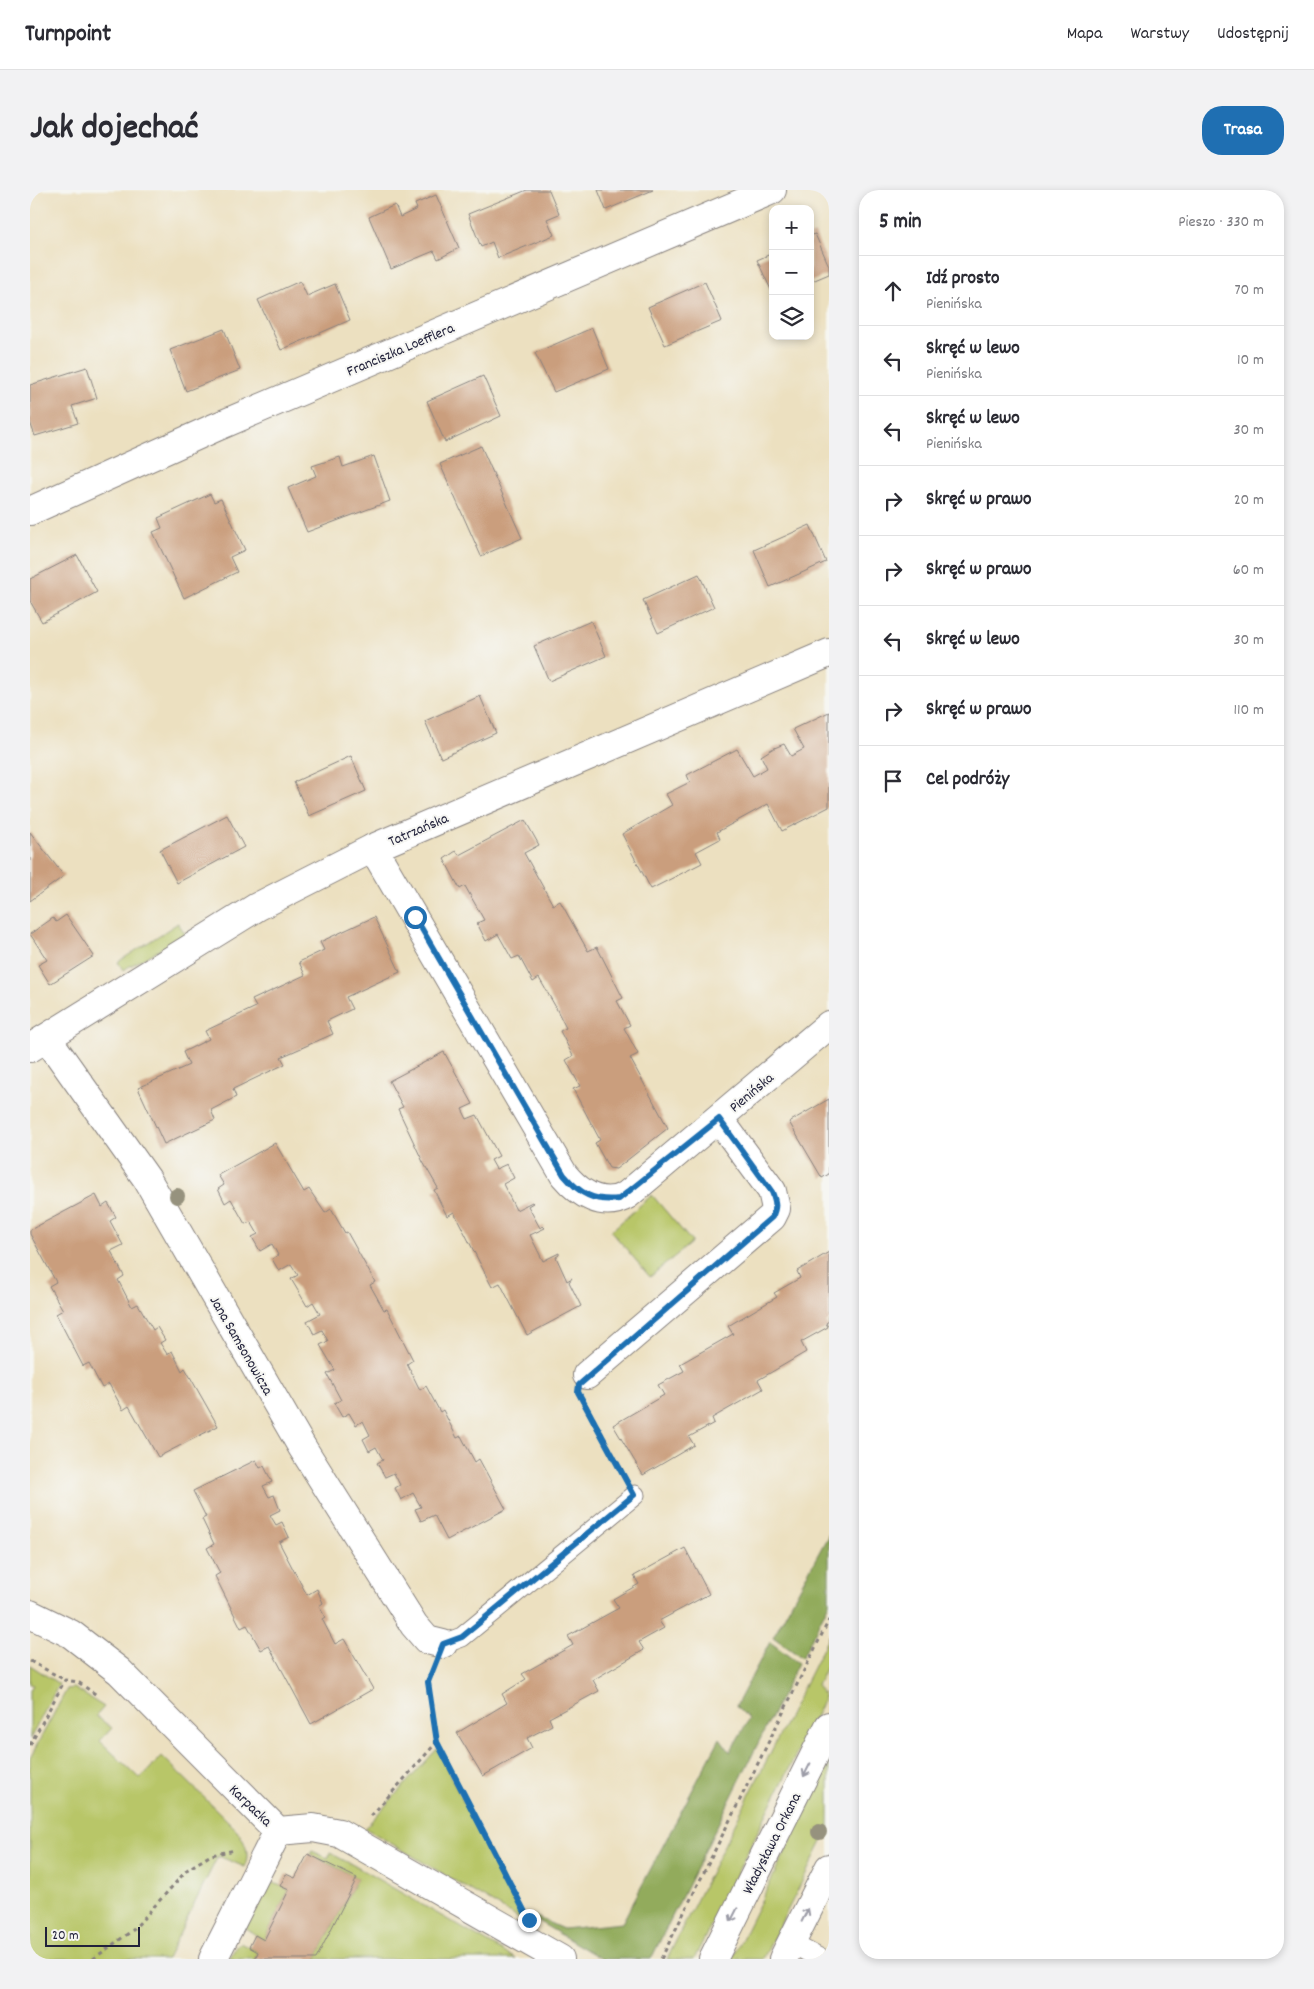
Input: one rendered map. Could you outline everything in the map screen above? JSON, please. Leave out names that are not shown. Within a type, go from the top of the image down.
[{"type":"street","name":"Franciszka Loefflera","points":[[30,511],[214,428],[772,190]]},
{"type":"street","name":"Tatrzańska","points":[[38,1043],[257,907],[373,848],[829,653]]},
{"type":"street","name":"Pienińska","points":[[373,848],[564,1175],[577,1190],[590,1197],[606,1201],[619,1199],[719,1119],[829,1025]]},
{"type":"street","name":"Jana Samsonowicza","points":[[38,1043],[147,1178],[302,1447],[414,1625],[427,1640],[443,1644]]},
{"type":"street","points":[[587,1375],[772,1217],[776,1209],[772,1192],[719,1119]]},
{"type":"street","name":"Karpacka","points":[[30,1614],[71,1634],[119,1671],[278,1831],[312,1828],[339,1833],[560,1959]]},
{"type":"street","name":"Władysława Orkana","points":[[712,1959],[829,1726]]},
{"type":"street","points":[[213,1959],[278,1831]]},
{"type":"street","points":[[787,1951],[829,1868]]},
{"type":"lane","points":[[443,1644],[462,1637],[634,1495]]},
{"type":"lane","points":[[787,1951],[822,1959]]},
{"type":"path","points":[[587,1375],[579,1385],[578,1392],[634,1495]]},
{"type":"path","points":[[661,1959],[829,1620]]},
{"type":"path","points":[[443,1644],[428,1682],[437,1742],[521,1903]]},
{"type":"path","points":[[30,1661],[65,1680],[78,1682],[100,1697]]},
{"type":"path","points":[[30,1745],[65,1680]]},
{"type":"path","points":[[367,1821],[437,1742]]},
{"type":"path","points":[[93,1959],[133,1930],[188,1869],[210,1855],[242,1849]]},
{"type":"green space","points":[[178,923],[186,935],[123,970],[118,962]]},
{"type":"green space","points":[[652,1195],[692,1242],[650,1277],[611,1231]]},
{"type":"green space","points":[[829,1534],[829,1603],[802,1658],[773,1637]]},
{"type":"green space","points":[[829,1636],[829,1661],[817,1685],[824,1696],[823,1701],[694,1959],[667,1959]]},
{"type":"green space","points":[[770,1642],[798,1663],[651,1959],[602,1959],[536,1920],[534,1916],[563,1929],[622,1923],[720,1738],[730,1752],[749,1719],[736,1706]]},
{"type":"green space","points":[[30,1665],[59,1684],[30,1739],[30,1690],[33,1685],[30,1684]]},
{"type":"green space","points":[[74,1688],[104,1707],[96,1716],[112,1728],[100,1741],[140,1779],[162,1756],[237,1830],[246,1847],[245,1867],[218,1856],[167,1959],[30,1959],[30,1758],[67,1689]]},
{"type":"green space","points":[[437,1749],[523,1921],[365,1828]]},
{"type":"green space","points":[[829,1764],[829,1828],[763,1959],[732,1959]]},
{"type":"green space","points":[[312,1851],[328,1858],[330,1853],[355,1866],[516,1959],[316,1959],[357,1878],[310,1854]]},
{"type":"green space","points":[[270,1881],[289,1890],[264,1940],[245,1928]]},
{"type":"green space","points":[[241,1943],[258,1952],[255,1959],[229,1959],[237,1945]]},
{"type":"building","points":[[527,190],[549,190],[559,214],[547,219],[554,235],[498,258],[492,242],[481,247],[468,214]]},
{"type":"building","points":[[598,190],[653,190],[606,210]]},
{"type":"building","points":[[436,195],[459,248],[438,259],[434,251],[391,269],[369,217],[395,205],[400,217],[417,209],[415,204]]},
{"type":"building","points":[[814,234],[829,266],[829,274],[814,280],[814,250]]},
{"type":"building","points":[[769,255],[769,286],[757,260]]},
{"type":"building","points":[[300,281],[307,296],[335,284],[350,320],[281,350],[258,300]]},
{"type":"building","points":[[705,282],[722,321],[665,345],[648,307]]},
{"type":"building","points":[[592,328],[609,369],[554,392],[535,353]]},
{"type":"building","points":[[224,329],[240,370],[186,391],[170,350]]},
{"type":"building","points":[[87,367],[97,398],[72,406],[78,423],[35,436],[30,422],[30,385]]},
{"type":"building","points":[[483,376],[501,416],[445,442],[427,401]]},
{"type":"building","points":[[481,446],[522,538],[481,556],[440,464]]},
{"type":"building","points":[[374,456],[390,501],[307,532],[288,488],[316,476],[312,466],[340,457],[343,467]]},
{"type":"building","points":[[210,494],[214,502],[221,499],[245,550],[230,557],[237,572],[184,598],[153,532],[162,528],[158,518]]},
{"type":"building","points":[[810,525],[826,562],[770,587],[754,550]]},
{"type":"building","points":[[77,555],[97,592],[42,622],[30,601],[30,579]]},
{"type":"building","points":[[699,574],[714,607],[658,633],[643,600]]},
{"type":"building","points":[[591,621],[606,656],[549,681],[534,646]]},
{"type":"building","points":[[480,696],[496,733],[441,758],[425,721]]},
{"type":"building","points":[[829,712],[829,807],[782,831],[768,804],[717,832],[720,839],[696,852],[702,863],[651,889],[622,834],[672,805],[666,794],[690,782],[687,775],[737,749],[753,776],[767,768],[761,756],[772,749],[784,744],[791,756],[804,749],[793,729]]},
{"type":"building","points":[[351,756],[366,791],[309,816],[294,782]]},
{"type":"building","points":[[227,815],[244,847],[177,883],[160,850]]},
{"type":"building","points":[[525,820],[539,845],[524,853],[553,905],[560,901],[588,951],[597,947],[623,998],[617,1001],[630,1025],[624,1028],[638,1054],[630,1058],[668,1128],[616,1169],[609,1168],[595,1143],[600,1140],[573,1089],[580,1086],[566,1060],[573,1056],[560,1031],[566,1028],[554,1004],[539,978],[533,982],[519,956],[512,959],[498,934],[486,941],[477,923],[484,920],[465,886],[460,889],[444,859],[456,851],[459,855]]},
{"type":"building","points":[[30,832],[64,876],[30,901]]},
{"type":"building","points":[[66,915],[94,956],[50,984],[38,965],[47,960],[30,934],[53,918],[56,922]]},
{"type":"building","points":[[374,917],[400,972],[346,997],[352,1009],[327,1021],[333,1034],[281,1057],[285,1064],[233,1089],[236,1097],[211,1110],[215,1120],[164,1144],[138,1088],[189,1065],[183,1052],[209,1039],[205,1031],[256,1007],[252,1000],[305,975],[299,962],[324,950],[320,942]]},
{"type":"building","points":[[444,1052],[473,1104],[462,1109],[467,1119],[477,1115],[499,1156],[491,1160],[496,1169],[507,1164],[514,1178],[503,1184],[516,1210],[532,1202],[528,1206],[540,1228],[543,1226],[545,1228],[530,1235],[543,1261],[559,1253],[556,1257],[567,1281],[572,1278],[569,1282],[581,1306],[527,1335],[500,1283],[492,1287],[454,1212],[447,1216],[434,1190],[438,1188],[423,1162],[398,1109],[403,1107],[389,1081]]},
{"type":"building","points":[[829,1099],[829,1174],[822,1178],[789,1122]]},
{"type":"building","points":[[275,1143],[304,1192],[309,1189],[325,1213],[331,1209],[345,1233],[347,1232],[375,1282],[370,1285],[384,1310],[387,1309],[413,1360],[407,1364],[420,1390],[426,1386],[440,1412],[443,1410],[457,1438],[461,1436],[475,1462],[479,1459],[506,1509],[447,1540],[434,1515],[421,1521],[415,1509],[421,1507],[413,1493],[401,1500],[395,1488],[400,1485],[394,1473],[385,1477],[377,1463],[383,1460],[376,1447],[369,1451],[363,1439],[370,1435],[363,1421],[356,1425],[349,1413],[342,1417],[334,1403],[341,1400],[327,1374],[335,1370],[320,1345],[328,1341],[322,1330],[314,1334],[307,1321],[320,1314],[313,1302],[307,1306],[291,1279],[298,1275],[291,1264],[279,1271],[272,1259],[278,1255],[272,1244],[260,1251],[252,1237],[258,1234],[251,1222],[245,1224],[231,1199],[225,1203],[218,1189],[224,1185],[218,1175]]},
{"type":"building","points":[[96,1195],[102,1207],[108,1203],[116,1217],[110,1221],[123,1245],[111,1251],[124,1276],[118,1280],[132,1307],[138,1304],[153,1330],[157,1327],[165,1340],[160,1343],[167,1354],[172,1351],[182,1371],[185,1368],[218,1426],[158,1457],[129,1406],[123,1410],[109,1384],[102,1388],[89,1363],[83,1366],[56,1314],[63,1310],[49,1286],[56,1282],[30,1234],[30,1230]]},
{"type":"building","points":[[829,1252],[829,1321],[826,1323],[828,1327],[801,1342],[806,1352],[758,1380],[763,1389],[712,1418],[714,1423],[689,1437],[694,1445],[643,1475],[613,1425],[664,1395],[658,1385],[684,1371],[680,1364],[733,1334],[728,1326],[777,1297],[774,1293],[800,1278],[797,1271]]},
{"type":"building","points":[[256,1460],[260,1468],[264,1466],[272,1482],[263,1486],[269,1497],[274,1495],[280,1510],[270,1515],[276,1525],[282,1522],[289,1537],[279,1542],[307,1595],[317,1589],[323,1603],[319,1606],[325,1617],[322,1619],[335,1644],[344,1639],[373,1689],[311,1724],[269,1646],[261,1650],[247,1625],[241,1628],[215,1576],[220,1573],[207,1548],[214,1544],[202,1519],[206,1517],[193,1491]]},
{"type":"building","points":[[685,1548],[709,1594],[659,1621],[664,1628],[639,1642],[644,1650],[593,1680],[599,1691],[549,1718],[552,1725],[527,1738],[532,1748],[483,1776],[457,1733],[507,1703],[502,1694],[526,1679],[522,1674],[573,1645],[568,1636],[619,1608],[613,1599],[639,1584],[634,1576]]},
{"type":"building","points":[[308,1854],[357,1878],[316,1959],[255,1959],[258,1952],[249,1947],[255,1935],[264,1940],[289,1890],[280,1886],[286,1874],[295,1878]]},
{"type":"route","points":[[415,917],[564,1175],[577,1190],[590,1197],[606,1201],[619,1199],[627,1195],[719,1119],[772,1192],[776,1201],[776,1209],[772,1217],[587,1375],[579,1385],[578,1392],[634,1495],[462,1637],[443,1644],[428,1682],[437,1742],[529,1920]]}]
